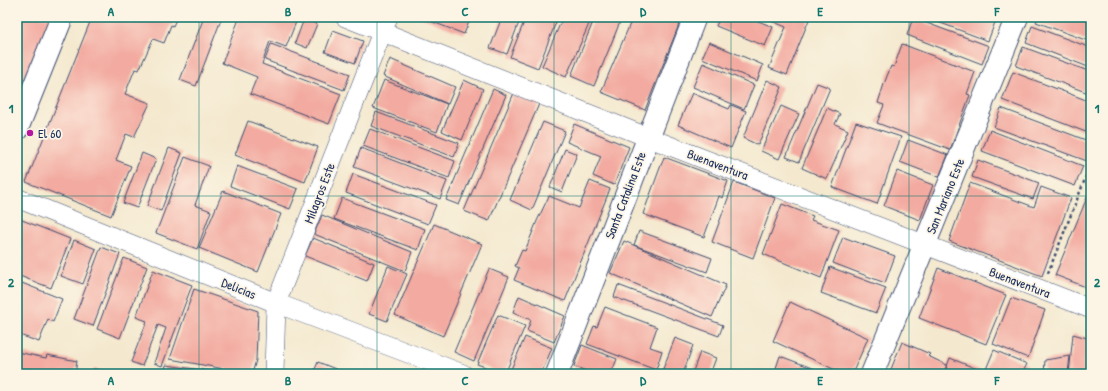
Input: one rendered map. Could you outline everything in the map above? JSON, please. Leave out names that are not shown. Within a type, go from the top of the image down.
[{"type":"street","points":[[17,129],[62,17]]},
{"type":"street","name":"Buenaventura","points":[[345,17],[385,25],[647,137],[1091,309]]},
{"type":"street","name":"Santa Catalina Este","points":[[557,374],[647,137],[695,17]]},
{"type":"street","name":"San Mariano Este","points":[[872,374],[1017,17]]},
{"type":"street","name":"Milagros Este","points":[[274,374],[276,303],[385,25]]},
{"type":"street","name":"Delicias","points":[[17,198],[276,303],[463,374]]},
{"type":"path","points":[[1041,290],[1091,164]]},
{"type":"building","points":[[17,17],[51,17],[17,108]]},
{"type":"building","points":[[92,17],[177,17],[173,26],[171,25],[164,43],[153,39],[139,70],[135,69],[125,94],[150,103],[134,137],[126,134],[116,160],[131,166],[111,216],[26,182]]},
{"type":"building","points":[[204,17],[222,17],[196,86],[180,80]]},
{"type":"building","points":[[236,17],[298,17],[286,47],[270,41],[262,64],[341,94],[329,124],[250,94],[257,77],[222,63],[239,19]]},
{"type":"building","points":[[420,17],[471,17],[464,34]]},
{"type":"building","points":[[502,17],[521,17],[507,54],[490,48]]},
{"type":"building","points":[[526,17],[558,17],[538,68],[510,57]]},
{"type":"building","points":[[563,17],[592,17],[566,77],[542,66]]},
{"type":"building","points":[[595,17],[622,17],[594,86],[571,76]]},
{"type":"building","points":[[628,17],[682,17],[645,110],[601,92],[632,19]]},
{"type":"building","points":[[720,17],[748,17],[773,27],[765,46],[716,26]]},
{"type":"building","points":[[762,17],[810,17],[787,75],[769,68],[786,27]]},
{"type":"building","points":[[925,17],[997,17],[988,41]]},
{"type":"building","points":[[1038,17],[1079,17],[1091,21],[1091,42],[1036,22]]},
{"type":"building","points":[[913,18],[989,46],[982,64],[907,35]]},
{"type":"building","points":[[304,19],[317,24],[307,48],[295,43]]},
{"type":"building","points":[[1032,26],[1091,48],[1091,68],[1026,43]]},
{"type":"building","points":[[333,30],[363,41],[355,63],[325,52]]},
{"type":"building","points":[[709,42],[763,65],[757,81],[702,58]]},
{"type":"building","points":[[271,44],[350,74],[344,90],[265,60]]},
{"type":"building","points":[[902,44],[975,72],[967,94],[970,95],[950,150],[877,123],[884,105],[878,103],[884,84],[891,66],[894,67]]},
{"type":"building","points":[[1023,47],[1091,72],[1091,94],[1016,66]]},
{"type":"building","points":[[390,59],[455,87],[448,104],[383,76]]},
{"type":"building","points":[[703,63],[754,85],[744,109],[693,87]]},
{"type":"building","points":[[1013,72],[1091,102],[1091,134],[1002,100]]},
{"type":"building","points":[[384,80],[447,104],[437,132],[373,108]]},
{"type":"building","points":[[464,80],[483,89],[462,140],[442,131]]},
{"type":"building","points":[[767,80],[782,87],[758,145],[743,138]]},
{"type":"building","points":[[817,83],[830,88],[799,162],[786,157]]},
{"type":"building","points":[[493,89],[506,95],[459,205],[446,200]]},
{"type":"building","points":[[514,93],[539,104],[489,221],[464,211]]},
{"type":"building","points":[[692,93],[729,109],[731,105],[746,111],[731,148],[678,125]]},
{"type":"building","points":[[781,106],[799,114],[779,159],[761,151]]},
{"type":"building","points":[[827,108],[840,114],[835,124],[848,130],[827,179],[802,168]]},
{"type":"building","points":[[1001,108],[1091,142],[1091,149],[1087,161],[994,127]]},
{"type":"building","points":[[376,112],[459,143],[454,157],[371,126]]},
{"type":"building","points":[[248,121],[318,147],[305,182],[235,155]]},
{"type":"building","points":[[543,122],[565,131],[532,210],[510,200]]},
{"type":"building","points":[[856,122],[901,137],[877,204],[832,187]]},
{"type":"building","points":[[574,124],[629,147],[614,185],[593,176],[601,156],[567,142]]},
{"type":"building","points":[[370,129],[455,161],[449,178],[363,146]]},
{"type":"building","points":[[990,130],[1083,166],[1075,186],[982,151]]},
{"type":"building","points":[[908,140],[948,155],[939,177],[900,162]]},
{"type":"building","points":[[169,148],[182,153],[161,211],[147,206]]},
{"type":"building","points":[[361,148],[447,181],[440,199],[354,167]]},
{"type":"building","points":[[565,149],[577,154],[562,192],[550,187]]},
{"type":"building","points":[[142,153],[156,159],[137,208],[123,203]]},
{"type":"building","points":[[185,157],[209,166],[195,205],[211,211],[197,249],[156,233]]},
{"type":"building","points":[[664,157],[728,181],[722,198],[719,196],[704,237],[643,214]]},
{"type":"building","points":[[978,160],[1039,183],[1033,199],[972,177]]},
{"type":"building","points":[[237,166],[298,189],[290,209],[230,186]]},
{"type":"building","points":[[897,171],[933,185],[920,220],[884,206]]},
{"type":"building","points":[[353,174],[436,205],[428,224],[346,193]]},
{"type":"building","points":[[590,181],[610,189],[565,301],[514,280],[519,268],[515,266],[522,250],[525,251],[549,196],[579,208]]},
{"type":"building","points":[[734,182],[775,198],[753,258],[712,242]]},
{"type":"building","points":[[970,183],[1034,207],[1041,187],[1071,198],[1042,276],[949,241]]},
{"type":"building","points":[[1091,188],[1091,289],[1055,275]]},
{"type":"building","points":[[223,191],[281,214],[258,272],[199,248]]},
{"type":"building","points":[[342,198],[425,229],[418,250],[334,219]]},
{"type":"building","points":[[782,204],[813,216],[811,220],[839,230],[821,278],[763,254]]},
{"type":"building","points":[[322,215],[412,252],[405,271],[314,234]]},
{"type":"building","points":[[17,218],[70,239],[51,288],[17,275]]},
{"type":"building","points":[[434,224],[482,244],[443,336],[395,315]]},
{"type":"building","points":[[639,231],[712,258],[707,272],[634,245]]},
{"type":"building","points":[[843,237],[895,256],[885,283],[833,263]]},
{"type":"building","points":[[313,238],[374,263],[367,281],[305,256]]},
{"type":"building","points":[[74,240],[96,249],[83,284],[61,276]]},
{"type":"building","points":[[624,241],[726,285],[712,317],[610,273]]},
{"type":"building","points":[[101,247],[120,254],[93,326],[74,319]]},
{"type":"building","points":[[124,258],[147,267],[120,338],[97,329]]},
{"type":"building","points":[[388,266],[407,274],[387,321],[369,314]]},
{"type":"building","points":[[830,267],[886,288],[876,313],[821,293]]},
{"type":"building","points":[[938,268],[1006,295],[986,344],[919,318]]},
{"type":"building","points":[[489,269],[509,277],[474,361],[454,352]]},
{"type":"building","points":[[153,270],[192,285],[162,366],[154,363],[166,328],[158,325],[142,366],[131,362],[147,321],[136,317]]},
{"type":"building","points":[[17,281],[62,299],[53,322],[48,319],[39,342],[17,334]]},
{"type":"building","points":[[618,285],[723,325],[719,336],[614,297]]},
{"type":"building","points":[[194,289],[258,311],[256,360],[252,374],[170,359]]},
{"type":"building","points":[[519,296],[565,316],[554,342],[527,331],[531,320],[513,312]]},
{"type":"building","points":[[1011,298],[1045,310],[1028,358],[993,344]]},
{"type":"building","points":[[790,302],[868,338],[852,374],[844,374],[773,341]]},
{"type":"building","points":[[605,307],[657,327],[650,347],[662,351],[656,370],[587,344],[594,326],[597,327]]},
{"type":"building","points":[[498,315],[525,326],[505,374],[477,364]]},
{"type":"building","points":[[1073,334],[1091,339],[1091,374],[1069,374]]},
{"type":"building","points":[[525,337],[552,348],[541,374],[509,374]]},
{"type":"building","points":[[675,338],[693,345],[683,374],[661,374]]},
{"type":"building","points":[[902,342],[930,354],[928,356],[947,365],[943,374],[889,374]]},
{"type":"building","points":[[582,345],[617,359],[611,374],[593,374],[574,366]]},
{"type":"building","points":[[994,350],[1027,364],[1022,374],[984,374]]},
{"type":"building","points":[[17,352],[46,358],[47,355],[77,361],[75,374],[17,374]]},
{"type":"building","points":[[700,352],[716,358],[710,374],[692,374]]},
{"type":"building","points":[[780,356],[828,374],[793,374],[776,368]]},
{"type":"building","points":[[1070,356],[1068,374],[1044,374],[1045,360]]},
{"type":"building","points":[[950,358],[982,371],[981,374],[944,374]]},
{"type":"building","points":[[318,362],[348,374],[313,374]]},
{"type":"building","points":[[166,365],[224,373],[224,374],[164,374]]},
{"type":"building","points":[[94,369],[108,372],[108,374],[93,374]]},
{"type":"place","name":"El 60","points":[[30,133]]}]
